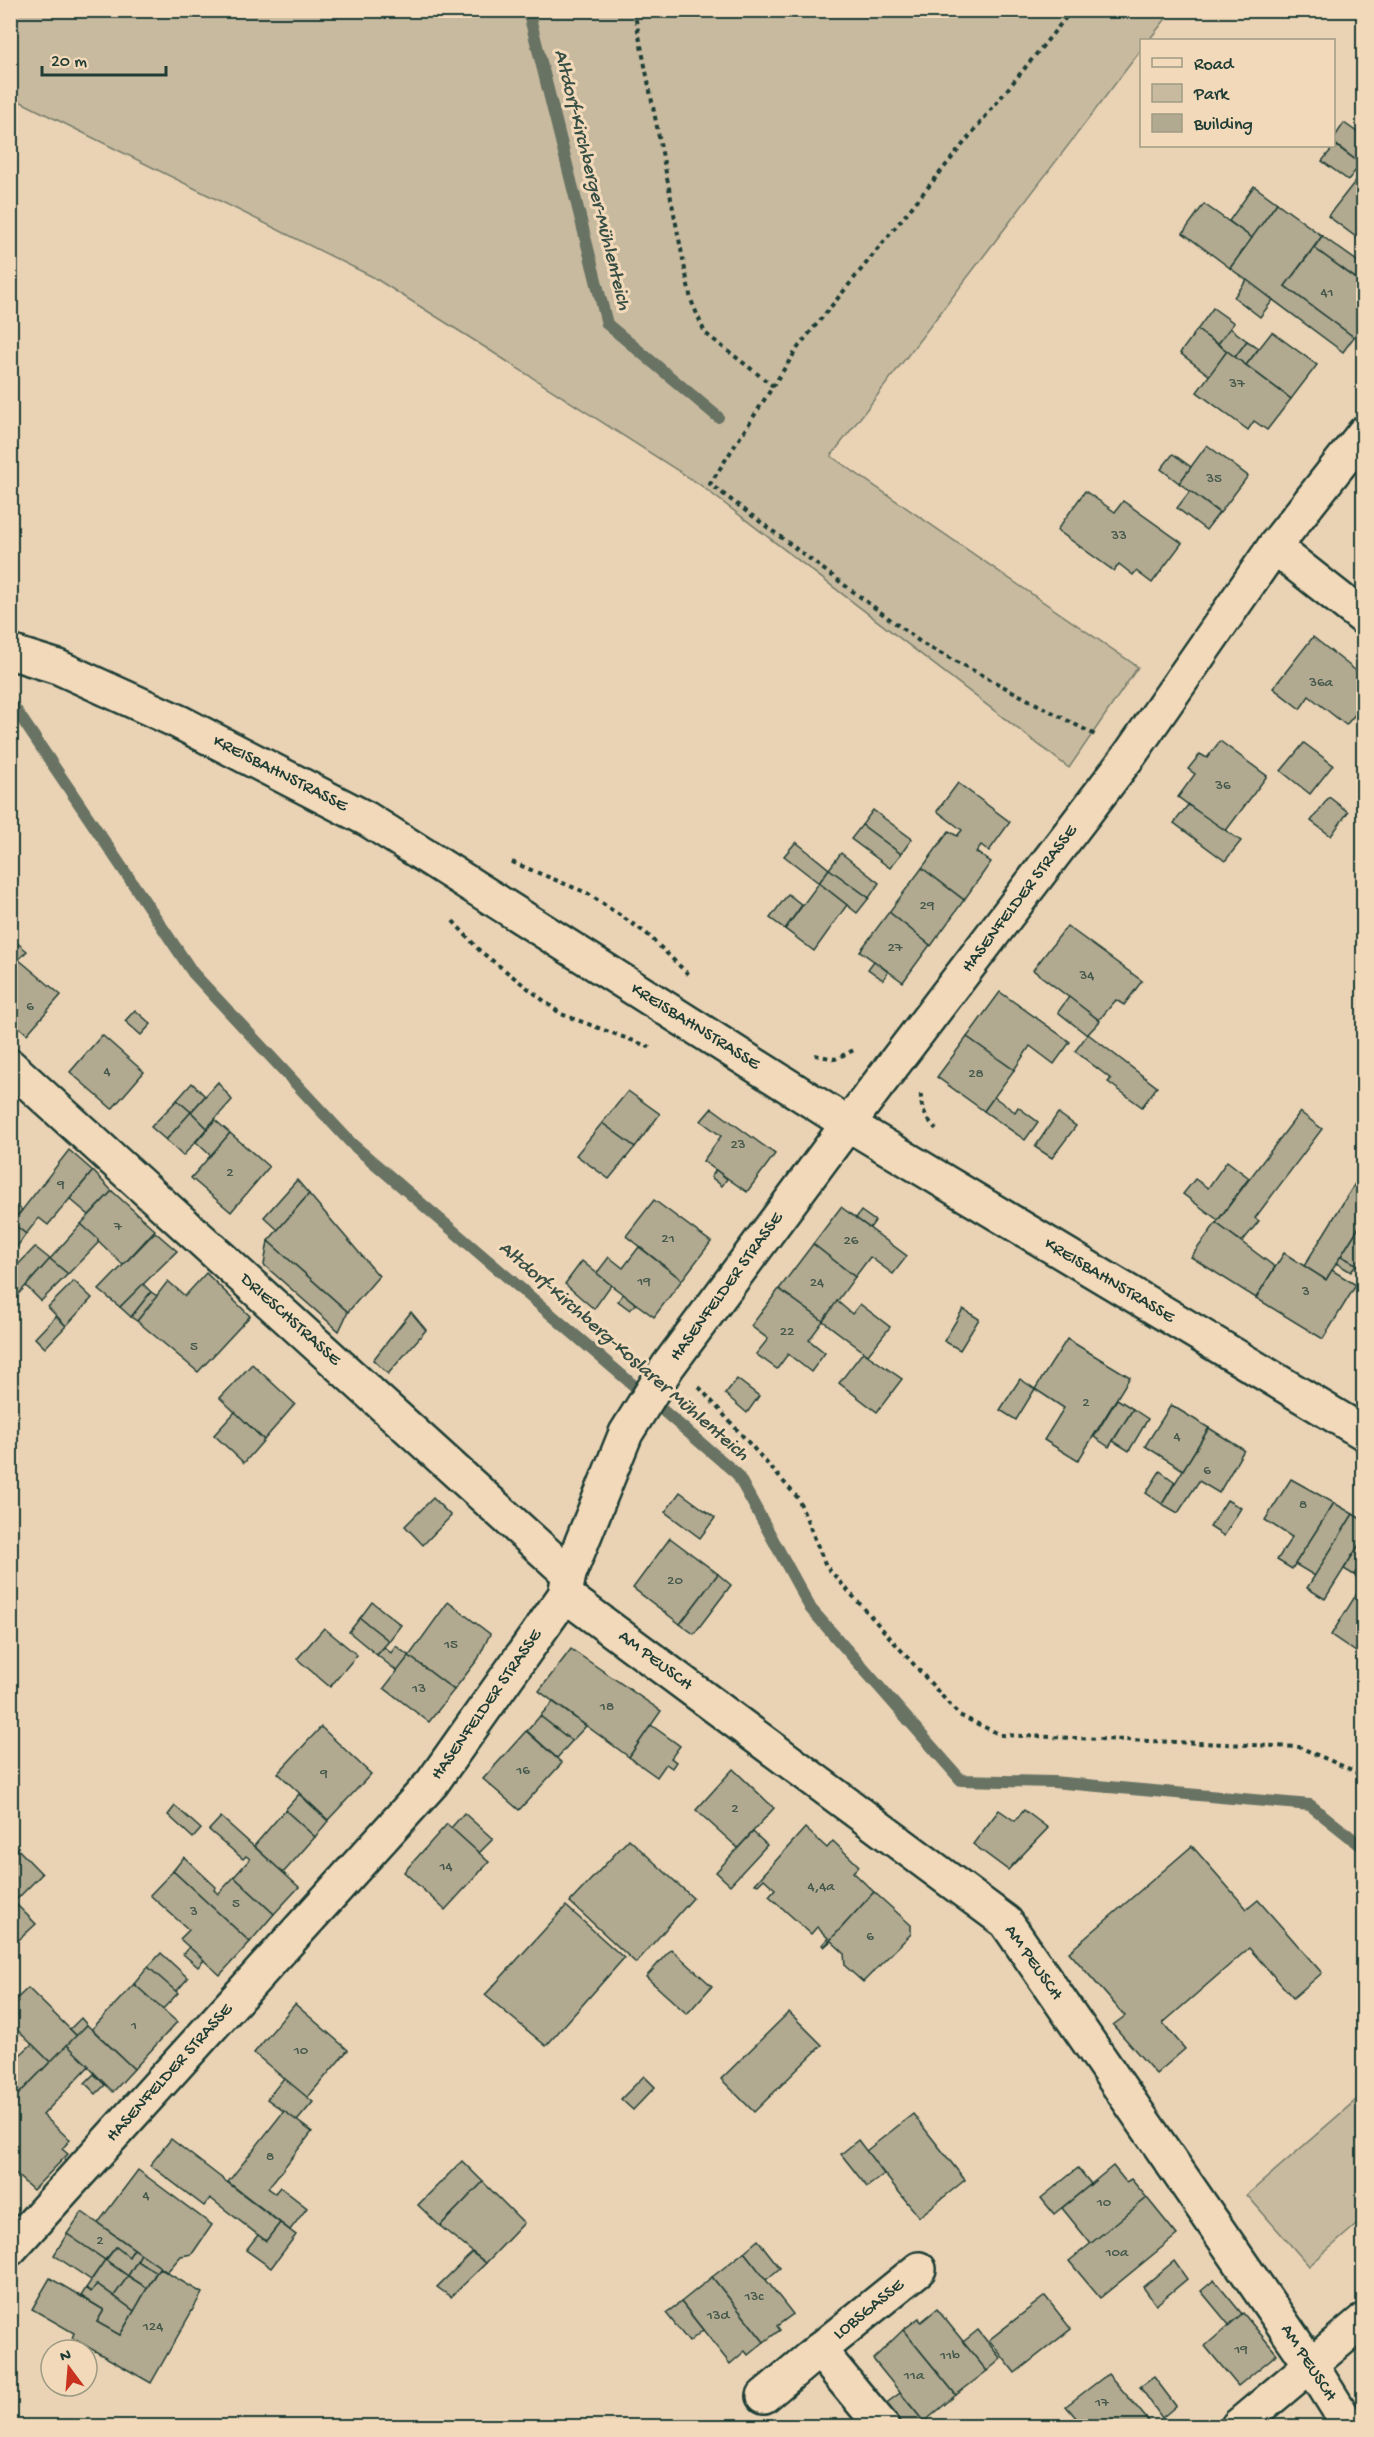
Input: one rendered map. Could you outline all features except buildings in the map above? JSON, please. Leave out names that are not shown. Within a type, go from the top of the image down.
[{"type":"street","name":"HASENFELDER STRASSE","points":[[10,2249],[432,1784],[567,1584],[626,1433],[668,1366],[848,1124],[1131,753],[1274,547],[1364,433]]},
{"type":"street","points":[[1274,547],[1364,618]]},
{"type":"street","name":"KREISBAHNSTRASSE","points":[[10,652],[58,667],[169,717],[367,819],[848,1124],[1364,1433]]},
{"type":"street","name":"DRIESCHSTRASSE","points":[[10,1066],[567,1584]]},
{"type":"street","name":"AM PEUSCH","points":[[567,1584],[1006,1922],[1311,2365],[1349,2427]]},
{"type":"street","name":"LOBSGASSE","points":[[764,2396],[920,2269]]},
{"type":"street","points":[[1238,2427],[1364,2320]]},
{"type":"street","name":"LOBSGASSE","points":[[819,2350],[882,2427]]},
{"type":"path","points":[[634,10],[691,300],[705,333],[773,386]]},
{"type":"path","points":[[1072,10],[800,346],[710,484],[923,644],[1131,753]]},
{"type":"path","points":[[504,860],[587,893],[646,933],[695,981]]},
{"type":"path","points":[[449,917],[480,951],[561,1014],[654,1048]]},
{"type":"path","points":[[808,1051],[818,1056],[835,1059],[860,1047]]},
{"type":"path","points":[[917,1166],[940,1134],[927,1120],[920,1104],[921,1092]]},
{"type":"path","points":[[668,1366],[693,1381],[798,1498],[826,1566],[959,1715],[1001,1735],[1299,1747],[1354,1771],[1364,1778]]},
{"type":"green space","points":[[10,11],[1172,11],[1150,39],[1140,39],[1140,51],[831,456],[1138,667],[1069,768],[699,484],[472,339],[373,277],[11,97]]},
{"type":"green space","points":[[1363,2094],[1363,2219],[1309,2266],[1247,2195]]},
{"type":"waterway","name":"Altdorf-Kirchberger-Mühlenteich","points":[[528,10],[607,324],[718,417]]},
{"type":"waterway","name":"Altdorf-Kirchberg-Koslarer Mühlenteich","points":[[14,707],[193,973],[352,1144],[737,1474],[811,1609],[961,1780],[1053,1782],[1310,1805],[1364,1848]]}]
